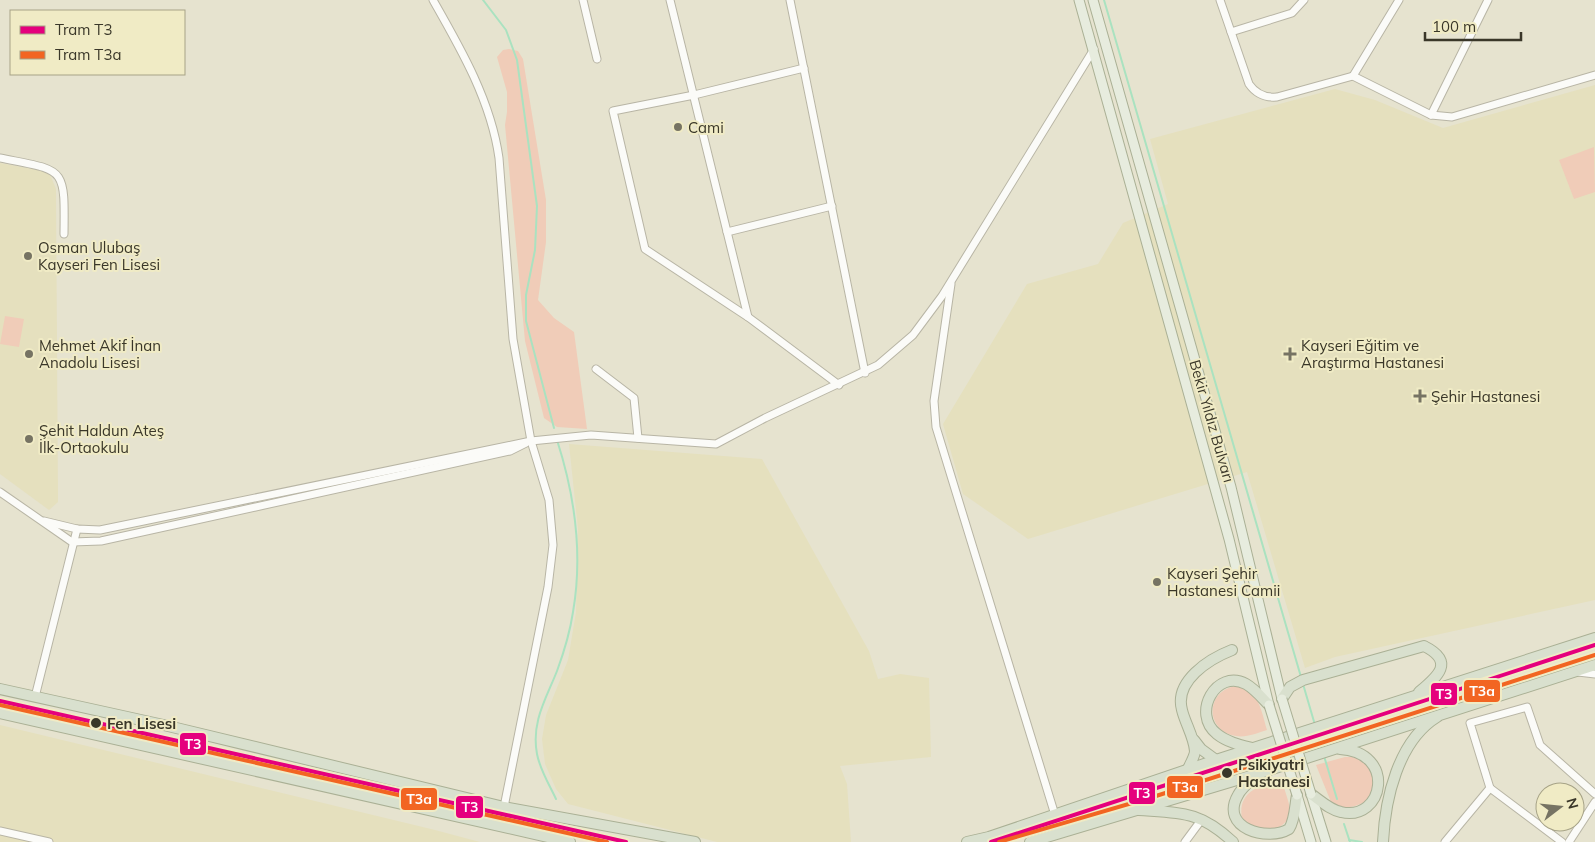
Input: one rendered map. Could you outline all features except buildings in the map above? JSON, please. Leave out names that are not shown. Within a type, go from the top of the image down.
[{"type":"highway","points":[[967,842],[989,837],[1188,769],[1595,638]]},
{"type":"highway","points":[[1282,699],[1290,687],[1303,680],[1424,646],[1436,653],[1441,666],[1439,675],[1415,696]]},
{"type":"highway","points":[[1188,769],[1195,752],[1192,737],[1181,709],[1184,687],[1204,666],[1232,650]]},
{"type":"highway","points":[[1030,842],[1131,810],[1260,773],[1450,710],[1595,665]]},
{"type":"highway","points":[[1253,748],[1234,743],[1215,733],[1206,716],[1207,699],[1218,686],[1238,682],[1247,684],[1270,705]]},
{"type":"highway","points":[[0,689],[168,726],[504,807],[695,842]]},
{"type":"highway","points":[[1384,842],[1384,824],[1391,794],[1407,746],[1434,720],[1450,710]]},
{"type":"highway","points":[[0,713],[570,842]]},
{"type":"highway","points":[[1192,737],[1201,749],[1216,760]]},
{"type":"highway","points":[[1311,794],[1331,809],[1345,813],[1362,810],[1374,798],[1379,782],[1375,765],[1361,754],[1337,748]]},
{"type":"highway","points":[[1260,773],[1242,790],[1234,809],[1238,827],[1250,838],[1259,841],[1272,840],[1286,832],[1292,824],[1297,795]]},
{"type":"highway","points":[[1131,810],[1184,813],[1202,819],[1233,842]]},
{"type":"main road","name":"Bekir Yıldız Bulvarı","points":[[1079,0],[1094,48],[1229,539],[1270,705],[1311,842]]},
{"type":"main road","name":"Bekir Yıldız Bulvarı","points":[[1093,0],[1231,487],[1282,699],[1326,842]]},
{"type":"street","points":[[433,0],[481,94],[494,132],[499,158],[514,339],[531,440],[549,500],[552,560],[504,807]]},
{"type":"street","points":[[583,0],[596,59]]},
{"type":"street","points":[[670,0],[748,317]]},
{"type":"street","points":[[790,0],[865,373]]},
{"type":"street","points":[[1220,0],[1249,84],[1257,93],[1264,96],[1277,97],[1354,76],[1431,115],[1452,117],[1595,75]]},
{"type":"street","points":[[1231,32],[1292,13],[1304,0]]},
{"type":"street","points":[[1354,76],[1399,0]]},
{"type":"street","points":[[1431,115],[1487,1]]},
{"type":"street","points":[[44,521],[77,529],[100,530],[531,440],[591,435],[716,444],[765,418],[865,373],[888,359],[913,335],[951,281],[1094,48]]},
{"type":"street","points":[[804,68],[694,95],[613,111],[645,249],[748,317],[839,385]]},
{"type":"street","points":[[0,158],[50,168],[58,176],[64,191],[64,234]]},
{"type":"street","points":[[727,232],[832,206]]},
{"type":"street","points":[[951,281],[934,401],[936,427],[1055,815]]},
{"type":"street","points":[[596,368],[634,398],[638,438]]},
{"type":"street","points":[[0,492],[72,542],[101,541],[510,452],[531,440]]},
{"type":"street","points":[[35,697],[72,542],[77,529]]},
{"type":"street","points":[[1572,672],[1595,674]]},
{"type":"street","points":[[1562,842],[1490,788],[1470,724],[1527,707],[1540,745],[1595,794]]},
{"type":"street","points":[[1445,842],[1490,788]]},
{"type":"street","points":[[1569,842],[1595,802]]},
{"type":"street","points":[[1185,842],[1202,819]]},
{"type":"street","points":[[0,831],[49,842]]},
{"type":"shaded area","points":[[503,50],[518,51],[523,59],[546,200],[546,242],[538,300],[554,318],[574,332],[587,429],[557,427],[544,418],[525,341],[505,125],[507,92],[497,57]]},
{"type":"shaded area","name":"Kayseri Eğitim ve Araştırma Hastanesi","points":[[1595,85],[1595,600],[1335,657],[1305,668],[1247,472],[1028,539],[963,494],[943,424],[1027,284],[1098,264],[1123,223],[1168,204],[1150,139],[1335,89],[1375,100],[1443,128]]},
{"type":"shaded area","points":[[1594,147],[1595,192],[1574,199],[1559,160]]},
{"type":"shaded area","points":[[0,163],[49,172],[56,189],[58,502],[49,510],[0,474]]},
{"type":"shaded area","points":[[5,316],[24,319],[19,347],[0,344]]},
{"type":"shaded area","points":[[569,444],[762,459],[869,651],[878,679],[900,674],[929,678],[931,757],[840,766],[847,784],[851,842],[717,842],[568,804],[556,789],[545,764],[542,739],[546,715],[568,660],[576,612],[578,529]]},
{"type":"shaded area","points":[[1235,686],[1243,687],[1254,695],[1261,709],[1267,730],[1252,735],[1236,736],[1226,733],[1219,727],[1214,720],[1214,703],[1225,690]]},
{"type":"shaded area","points":[[0,725],[435,830],[480,842],[0,842]]},
{"type":"shaded area","points":[[1345,757],[1359,758],[1366,762],[1376,783],[1367,801],[1349,807],[1336,805],[1331,802],[1316,765]]},
{"type":"shaded area","points":[[1281,778],[1288,799],[1290,813],[1288,819],[1283,824],[1264,835],[1242,819],[1241,810],[1243,802],[1258,787]]},
{"type":"waterway","points":[[483,0],[506,30],[517,60],[537,206],[535,250],[526,295],[526,321],[554,428]]},
{"type":"waterway","points":[[1104,0],[1301,677]]},
{"type":"waterway","points":[[556,799],[538,760],[536,731],[544,701],[557,671],[572,619],[577,569],[576,525],[573,504],[557,440]]},
{"type":"waterway","points":[[1303,684],[1315,725]]},
{"type":"waterway","points":[[1317,732],[1322,749]]},
{"type":"waterway","points":[[1324,756],[1337,799]]},
{"type":"waterway","points":[[1344,824],[1350,842]]},
{"type":"waterway","points":[[1349,840],[1362,842]]},
{"type":"tram line","name":"T3","points":[[991,842],[1595,645]]},
{"type":"tram line","name":"T3a","points":[[999,842],[1156,796],[1595,655]]},
{"type":"tram line","name":"T3","points":[[0,701],[626,842]]},
{"type":"tram line","name":"T3a","points":[[0,705],[607,842]]},
{"type":"place","name":"Cami","points":[[678,127]]},
{"type":"place","name":"Osman Ulubaş Kayseri Fen Lisesi","points":[[28,256]]},
{"type":"place","name":"Mehmet Akif İnan Anadolu Lisesi","points":[[29,354]]},
{"type":"place","name":"Kayseri Eğitim ve Araştırma Hastanesi","points":[[1290,354]]},
{"type":"place","name":"Şehir Hastanesi","points":[[1420,396]]},
{"type":"place","name":"Şehit Haldun Ateş İlk-Ortaokulu","points":[[29,439]]},
{"type":"place","name":"Kayseri Şehir Hastanesi Camii","points":[[1157,582]]},
{"type":"place","name":"Fen Lisesi","points":[[96,723]]},
{"type":"place","name":"Psikiyatri Hastanesi","points":[[1227,773]]}]
